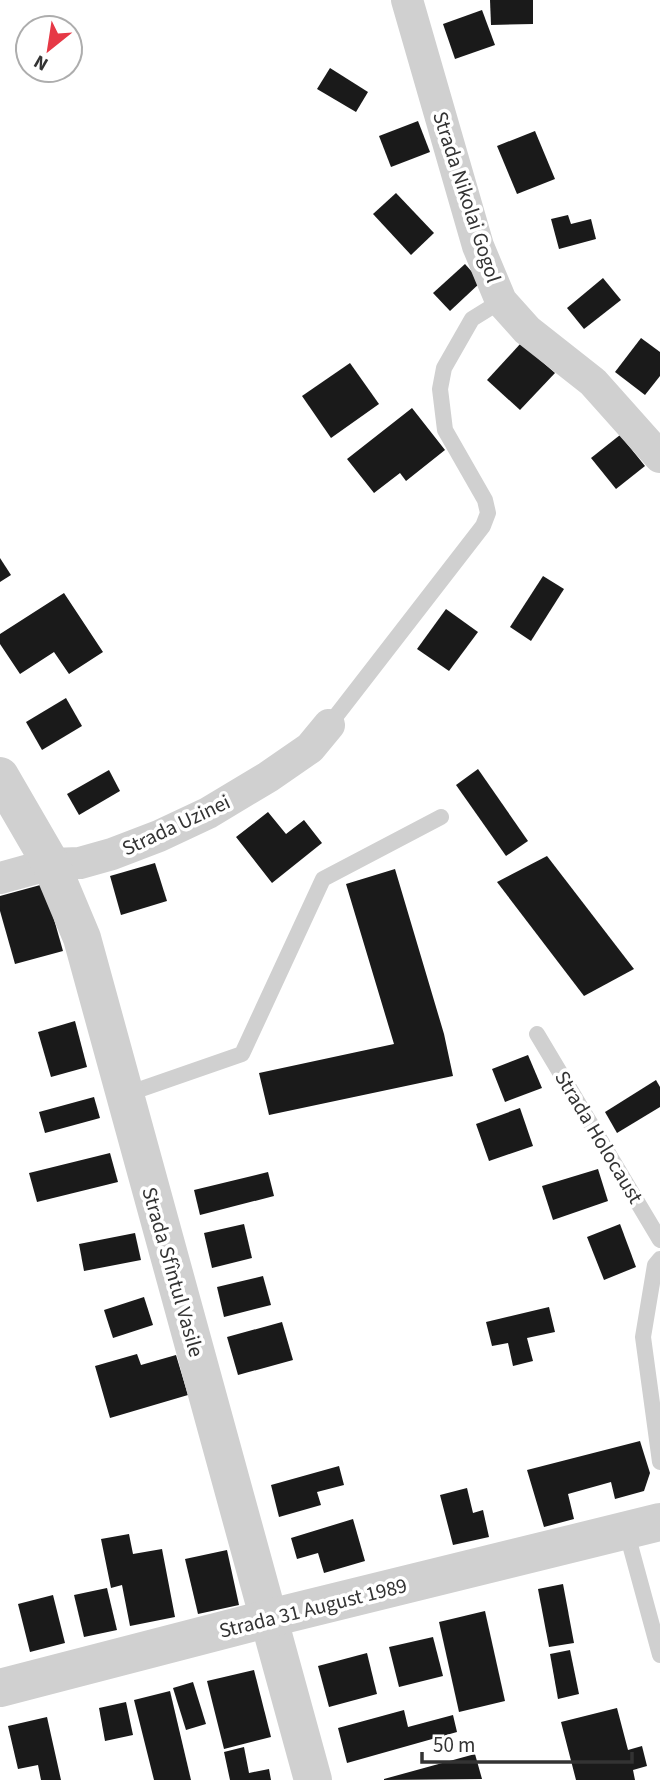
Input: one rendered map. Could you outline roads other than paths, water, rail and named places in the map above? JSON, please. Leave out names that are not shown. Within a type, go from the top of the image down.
[{"type":"street","name":"Strada Nikolai Gogol","points":[[407,0],[478,246],[501,301],[527,330],[593,382],[660,457]]},
{"type":"street","name":"Strada Uzinei","points":[[0,878],[51,864],[79,863],[113,854],[159,836],[208,813],[268,777],[310,748],[329,725]]},
{"type":"street","name":"Strada Sfîntul Vasile","points":[[0,776],[51,864],[82,938],[313,1780]]},
{"type":"street","name":"Strada 31 August 1989","points":[[0,1688],[643,1526]]},
{"type":"lane","points":[[329,725],[483,526],[488,513],[485,500],[445,430],[440,389],[444,368],[472,319],[501,301]]},
{"type":"lane","points":[[124,1095],[242,1054],[323,879],[441,817]]},
{"type":"lane","name":"Strada Holocaust","points":[[537,1034],[660,1240]]},
{"type":"lane","points":[[660,1259],[655,1265],[643,1337],[660,1462]]},
{"type":"lane","name":"Strada 31 August 1989","points":[[643,1526],[660,1655]]}]
